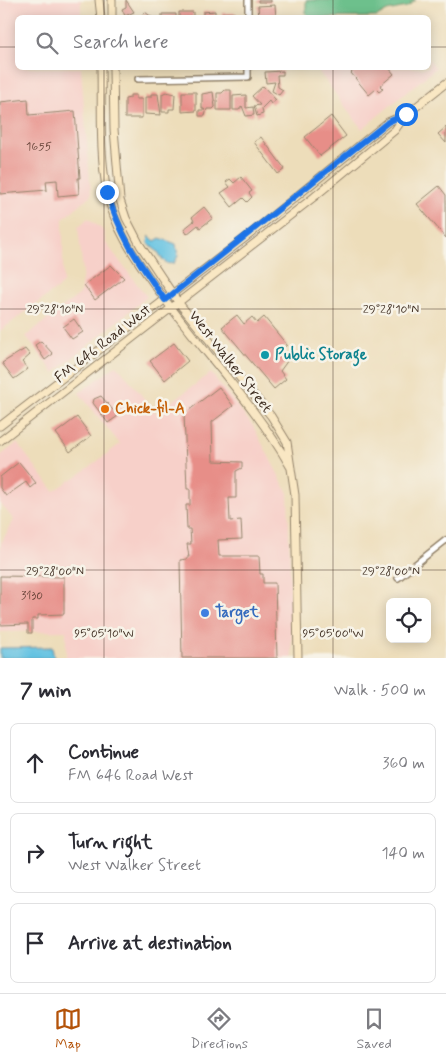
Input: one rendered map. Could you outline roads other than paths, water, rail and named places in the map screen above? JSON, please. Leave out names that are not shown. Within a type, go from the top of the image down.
[{"type":"street","points":[[99,0],[100,15]]},
{"type":"street","points":[[112,0],[112,15]]},
{"type":"street","points":[[248,0],[248,15]]},
{"type":"street","name":"West Walker Street","points":[[102,70],[103,148],[107,192],[116,223],[127,246],[165,300],[274,440],[294,473]]},
{"type":"street","name":"West Walker Street","points":[[113,70],[114,129],[120,200],[126,218],[140,245],[172,294],[282,432],[287,442],[294,473],[298,658]]},
{"type":"street","points":[[138,79],[248,77],[248,70]]},
{"type":"street","name":"FM 646 Road West","points":[[0,426],[255,230],[388,122],[406,114],[446,83]]},
{"type":"street","name":"FM 646 Road West","points":[[0,441],[314,197],[395,130],[406,114]]},
{"type":"street","points":[[398,578],[446,540]]},
{"type":"water","points":[[149,236],[155,241],[160,238],[176,244],[178,256],[174,263],[168,264],[150,246],[148,243]]},
{"type":"water","points":[[52,647],[54,658],[0,658],[0,648]]},
{"type":"place","name":"Public Storage","points":[[265,355]]},
{"type":"place","name":"Chick-fil-A","points":[[105,409]]},
{"type":"place","name":"Target","points":[[205,613]]}]
